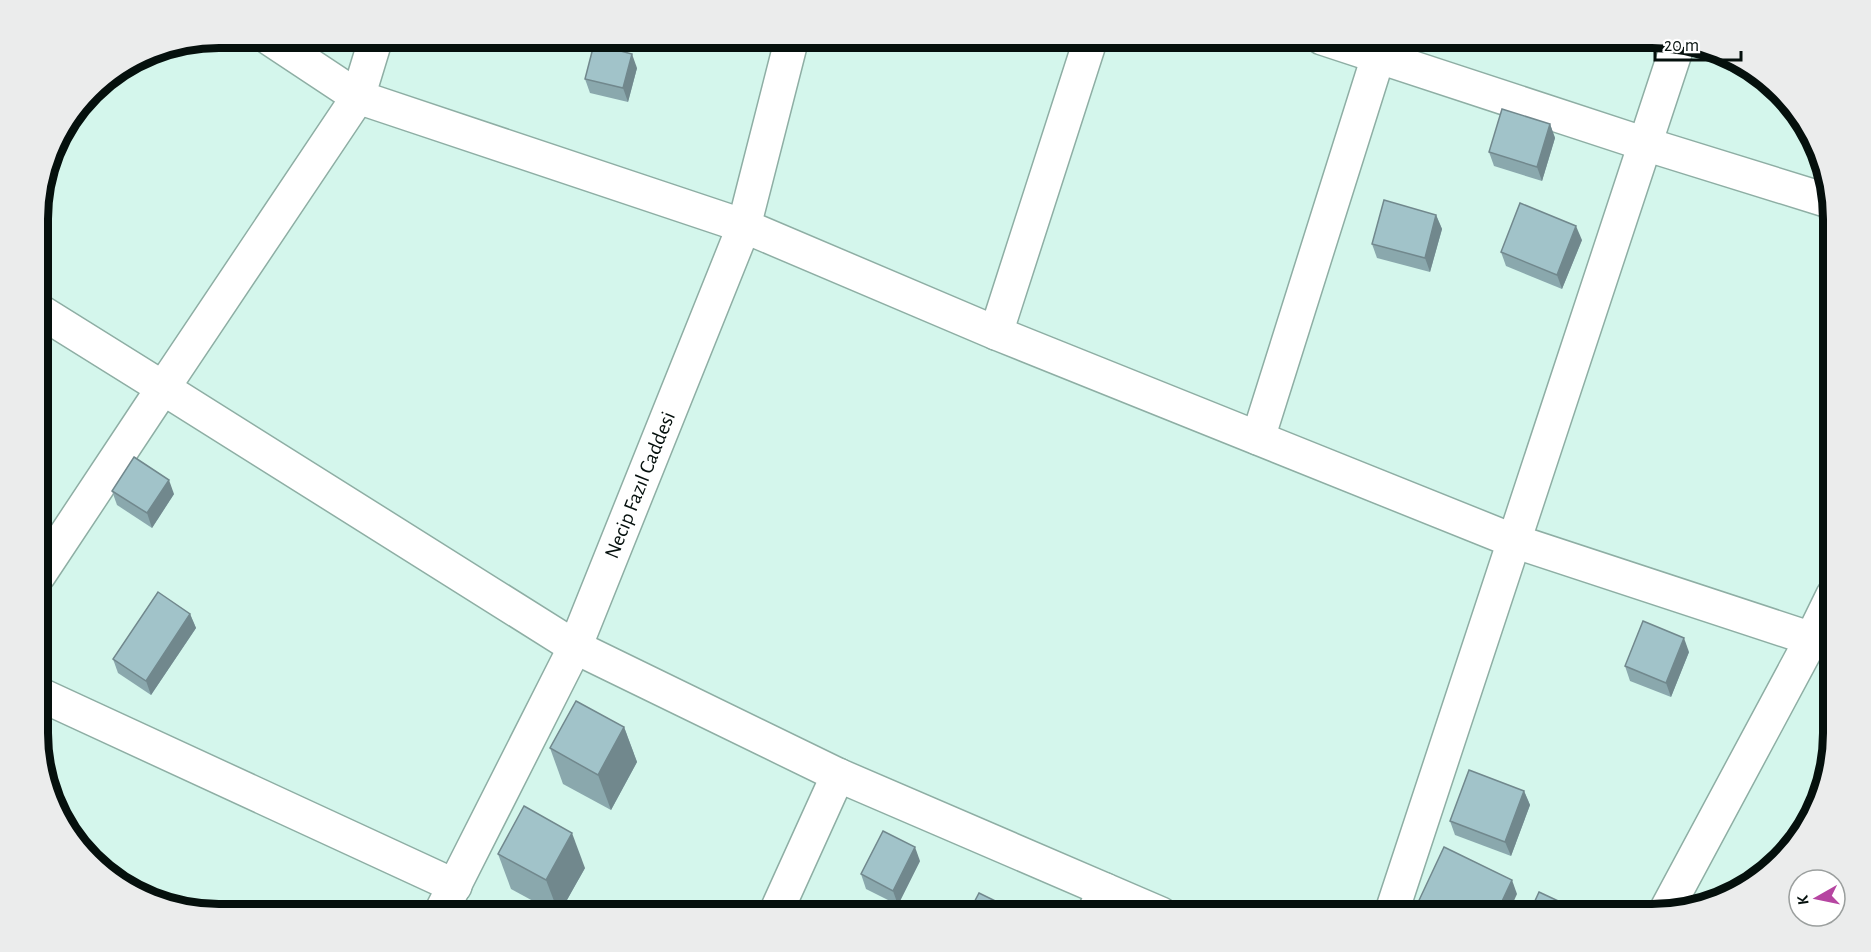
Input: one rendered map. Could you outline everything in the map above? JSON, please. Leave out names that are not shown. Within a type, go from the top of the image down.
[{"type":"street","points":[[284,48],[358,97],[744,226],[996,333],[1514,541],[1822,643],[1670,903]]},
{"type":"street","points":[[48,561],[358,97],[373,48]]},
{"type":"street","name":"Necip Fazıl Caddesi","points":[[447,900],[575,647],[744,226],[789,48]]},
{"type":"street","points":[[996,333],[1088,48]]},
{"type":"street","points":[[1258,438],[1381,48]]},
{"type":"street","points":[[1384,48],[1645,144],[1822,199]]},
{"type":"street","points":[[1394,904],[1676,49]]},
{"type":"street","points":[[48,316],[575,647],[1099,902]]},
{"type":"street","points":[[48,699],[447,900]]},
{"type":"street","points":[[780,904],[838,775]]},
{"type":"building","points":[[593,48],[609,48],[632,54],[623,88],[585,79]]},
{"type":"building","points":[[1502,109],[1550,124],[1537,167],[1489,152]]},
{"type":"building","points":[[1384,200],[1436,215],[1425,258],[1372,244]]},
{"type":"building","points":[[1520,203],[1576,226],[1557,275],[1501,252]]},
{"type":"building","points":[[134,457],[169,480],[147,513],[112,491]]},
{"type":"building","points":[[158,592],[190,614],[146,681],[113,659]]},
{"type":"building","points":[[1643,621],[1684,638],[1666,683],[1625,666]]},
{"type":"building","points":[[576,701],[624,727],[598,775],[550,748]]},
{"type":"building","points":[[1469,770],[1524,791],[1505,842],[1450,821]]},
{"type":"building","points":[[524,806],[572,833],[546,880],[498,854]]},
{"type":"building","points":[[883,831],[915,847],[893,891],[861,874]]},
{"type":"building","points":[[1444,847],[1512,880],[1501,904],[1417,904]]},
{"type":"building","points":[[1539,892],[1565,904],[1534,904]]},
{"type":"building","points":[[979,893],[1002,904],[973,904]]}]
